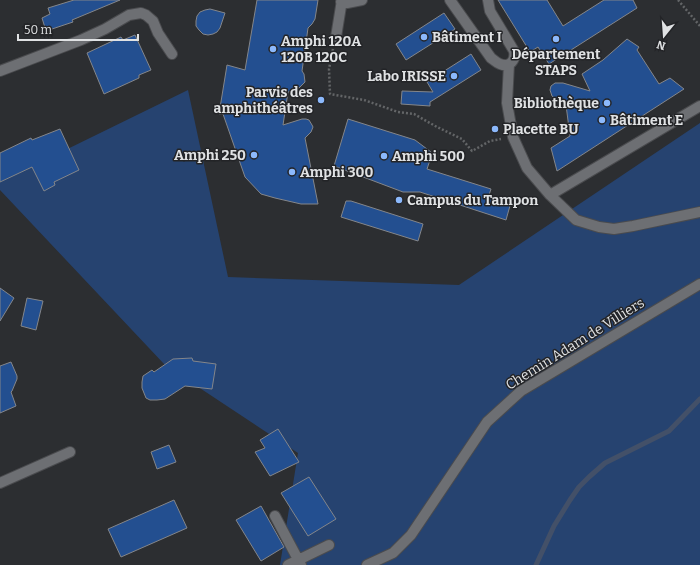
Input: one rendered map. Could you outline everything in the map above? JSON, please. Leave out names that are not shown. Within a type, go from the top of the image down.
[{"type":"street","points":[[336,37],[341,1],[347,3],[362,0]]},
{"type":"street","points":[[450,0],[491,58],[499,64],[509,64],[513,61],[515,56],[514,51],[490,11],[488,0]]},
{"type":"street","points":[[0,71],[81,40],[105,29],[129,15],[141,13],[146,15],[153,22],[158,33],[172,54]]},
{"type":"street","points":[[509,64],[507,103],[513,137],[527,168],[550,195],[576,220],[599,227],[614,228],[634,226],[700,212]]},
{"type":"street","points":[[550,195],[700,106]]},
{"type":"street","name":"Chemin Adam de Villiers","points":[[368,565],[393,553],[412,535],[487,422],[521,391],[700,284]]},
{"type":"street","points":[[0,483],[70,452]]},
{"type":"street","points":[[275,516],[300,562]]},
{"type":"street","points":[[288,565],[300,562],[329,545]]},
{"type":"path","points":[[678,0],[700,26]]},
{"type":"path","points":[[336,37],[329,69],[330,94],[364,100],[398,112],[414,114],[462,139],[472,151],[490,141],[513,137]]},
{"type":"shaded area","points":[[188,90],[228,277],[459,285],[700,123],[700,565],[280,565],[298,453],[165,365],[0,190],[0,182]]},
{"type":"building","points":[[74,0],[120,0],[72,20],[73,22],[46,31],[42,18],[50,14],[48,8]]},
{"type":"building","points":[[257,0],[318,0],[315,19],[308,28],[302,71],[305,82],[299,88],[288,92],[283,125],[306,119],[309,120],[313,127],[311,132],[305,138],[318,204],[301,204],[261,194],[245,177],[223,114],[219,114],[227,65],[245,70]]},
{"type":"building","name":"Département STAPS","points":[[498,0],[547,0],[563,26],[604,0],[633,0],[637,8],[549,64],[538,47],[530,52]]},
{"type":"building","points":[[210,9],[225,13],[220,28],[217,32],[208,35],[203,34],[199,30],[196,26],[196,21],[200,12]]},
{"type":"building","points":[[444,13],[455,29],[406,60],[396,44]]},
{"type":"building","points":[[135,35],[151,70],[139,75],[139,78],[104,94],[87,53],[121,37],[123,40]]},
{"type":"building","name":"Bâtiment E","points":[[627,39],[639,47],[637,50],[659,84],[670,78],[684,89],[557,171],[551,148],[570,136],[566,105],[552,96],[550,90],[551,86],[555,83],[563,83],[590,91],[582,74],[603,60]]},
{"type":"building","name":"Labo IRISSE","points":[[471,54],[481,70],[430,102],[430,106],[401,104],[402,91],[433,92],[427,82]]},
{"type":"building","name":"Amphi 500","points":[[348,119],[415,140],[431,152],[428,159],[430,160],[427,169],[491,189],[489,195],[511,202],[506,220],[420,192],[403,192],[334,166]]},
{"type":"building","points":[[60,129],[79,170],[54,182],[55,185],[44,191],[32,167],[0,182],[0,153],[31,138],[32,140]]},
{"type":"building","points":[[346,201],[351,201],[423,224],[418,241],[341,217]]},
{"type":"building","points":[[0,288],[14,298],[0,321]]},
{"type":"building","points":[[27,298],[43,301],[36,330],[21,326]]},
{"type":"building","points":[[192,358],[193,361],[216,364],[212,389],[185,386],[165,399],[150,400],[146,398],[142,388],[143,376],[152,370],[154,372],[173,359]]},
{"type":"building","points":[[11,362],[17,376],[11,392],[16,406],[0,413],[0,366]]},
{"type":"building","points":[[278,429],[299,462],[270,476],[255,452],[265,448],[260,440]]},
{"type":"building","points":[[169,445],[176,462],[157,469],[151,452]]},
{"type":"building","points":[[309,477],[336,519],[308,536],[281,493]]},
{"type":"building","points":[[174,500],[187,528],[121,557],[108,529]]},
{"type":"building","points":[[261,506],[284,547],[261,561],[236,520]]},
{"type":"waterway","points":[[536,565],[554,526],[579,487],[605,463],[669,431],[700,399]]},
{"type":"place","name":"Bâtiment I","points":[[424,37]]},
{"type":"place","name":"Département STAPS","points":[[556,39]]},
{"type":"place","name":"Amphi 120A 120B 120C","points":[[273,49]]},
{"type":"place","name":"Labo IRISSE","points":[[454,76]]},
{"type":"place","name":"Parvis des amphithéâtres","points":[[321,100]]},
{"type":"place","name":"Bibliothèque","points":[[607,103]]},
{"type":"place","name":"Bâtiment E","points":[[602,120]]},
{"type":"place","name":"Placette BU","points":[[495,129]]},
{"type":"place","name":"Amphi 250","points":[[254,155]]},
{"type":"place","name":"Amphi 500","points":[[384,156]]},
{"type":"place","name":"Amphi 300","points":[[292,172]]},
{"type":"place","name":"Campus du Tampon","points":[[399,200]]}]
